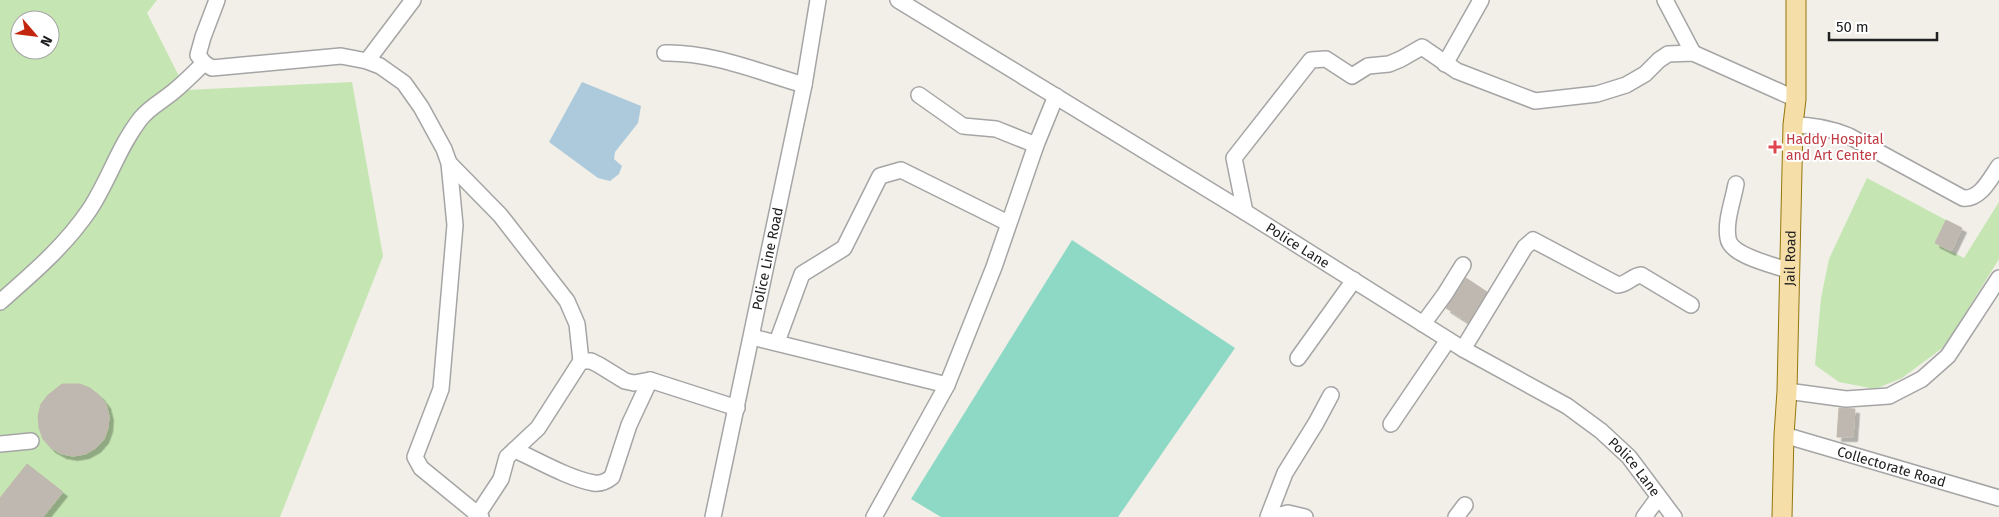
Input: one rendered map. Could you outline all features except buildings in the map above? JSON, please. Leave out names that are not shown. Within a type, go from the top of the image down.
[{"type":"main road","name":"Jail Road","points":[[1782,517],[1793,125],[1796,99],[1796,0]]},
{"type":"street","points":[[217,0],[198,55],[204,63],[212,68],[341,56],[367,60],[404,82],[421,107],[444,149],[449,163],[455,225],[441,389],[415,456],[422,468],[478,516],[502,479],[506,458],[528,439],[542,422],[581,361],[580,334],[574,313],[562,294],[500,215],[449,163]]},
{"type":"street","points":[[367,60],[412,0]]},
{"type":"street","name":"Police Line Road","points":[[713,517],[804,85],[818,0]]},
{"type":"street","name":"Police Lane","points":[[898,0],[1245,212],[1462,349],[1567,406],[1601,431],[1628,457],[1674,517]]},
{"type":"street","points":[[1445,64],[1481,0]]},
{"type":"street","points":[[1665,0],[1693,53]]},
{"type":"street","points":[[1245,212],[1234,158],[1311,60],[1326,59],[1352,76],[1368,66],[1389,64],[1401,60],[1422,48],[1457,71],[1536,101],[1597,94],[1626,85],[1645,74],[1668,54],[1693,53],[1796,99]]},
{"type":"street","points":[[665,53],[677,53],[718,60],[804,85]]},
{"type":"street","points":[[0,302],[39,269],[67,240],[90,209],[141,118],[154,105],[172,93],[204,63]]},
{"type":"street","points":[[919,95],[963,126],[996,130],[1036,145]]},
{"type":"street","points":[[874,517],[947,385],[994,267],[1036,145],[1056,96]]},
{"type":"street","points":[[1793,125],[1813,125],[1830,128],[1850,136],[1963,198],[1969,199],[1982,191],[1999,166]]},
{"type":"street","points":[[777,342],[802,274],[844,248],[880,176],[901,170],[1008,224]]},
{"type":"street","points":[[1736,184],[1727,230],[1728,240],[1732,248],[1742,254],[1790,271]]},
{"type":"street","points":[[1462,349],[1525,247],[1533,240],[1618,285],[1624,285],[1636,276],[1641,275],[1691,305]]},
{"type":"street","points":[[1424,324],[1463,265]]},
{"type":"street","points":[[1787,391],[1846,399],[1889,396],[1922,380],[1948,356],[1999,278]]},
{"type":"street","points":[[1298,358],[1354,280]]},
{"type":"street","points":[[752,337],[947,385]]},
{"type":"street","points":[[1391,424],[1448,340]]},
{"type":"street","points":[[581,361],[591,361],[618,378],[634,383],[650,380],[737,408]]},
{"type":"street","points":[[515,450],[585,480],[600,483],[607,481],[612,477],[629,425],[650,380]]},
{"type":"street","points":[[1268,517],[1285,473],[1316,423],[1331,394]]},
{"type":"street","name":"Collectorate Road","points":[[1784,436],[1999,498]]},
{"type":"street","points":[[0,444],[31,441]]},
{"type":"street","points":[[1644,517],[1658,498]]},
{"type":"street","points":[[1456,517],[1465,505]]},
{"type":"street","points":[[1273,517],[1288,513],[1305,517]]},
{"type":"green space","points":[[0,0],[157,0],[147,13],[186,90],[352,82],[383,256],[280,517],[0,517]]},
{"type":"green space","points":[[1867,178],[1946,220],[1935,243],[1964,258],[1999,202],[1999,259],[1945,346],[1902,378],[1875,389],[1839,382],[1815,365],[1821,298],[1829,259]]},
{"type":"green space","points":[[1072,240],[1235,348],[1118,517],[941,517],[911,499]]},
{"type":"water","points":[[582,82],[641,106],[638,123],[615,152],[614,159],[622,166],[619,174],[610,181],[598,178],[549,142]]},
{"type":"place","name":"Haddy Hospital and Art Center","points":[[1775,147]]}]
